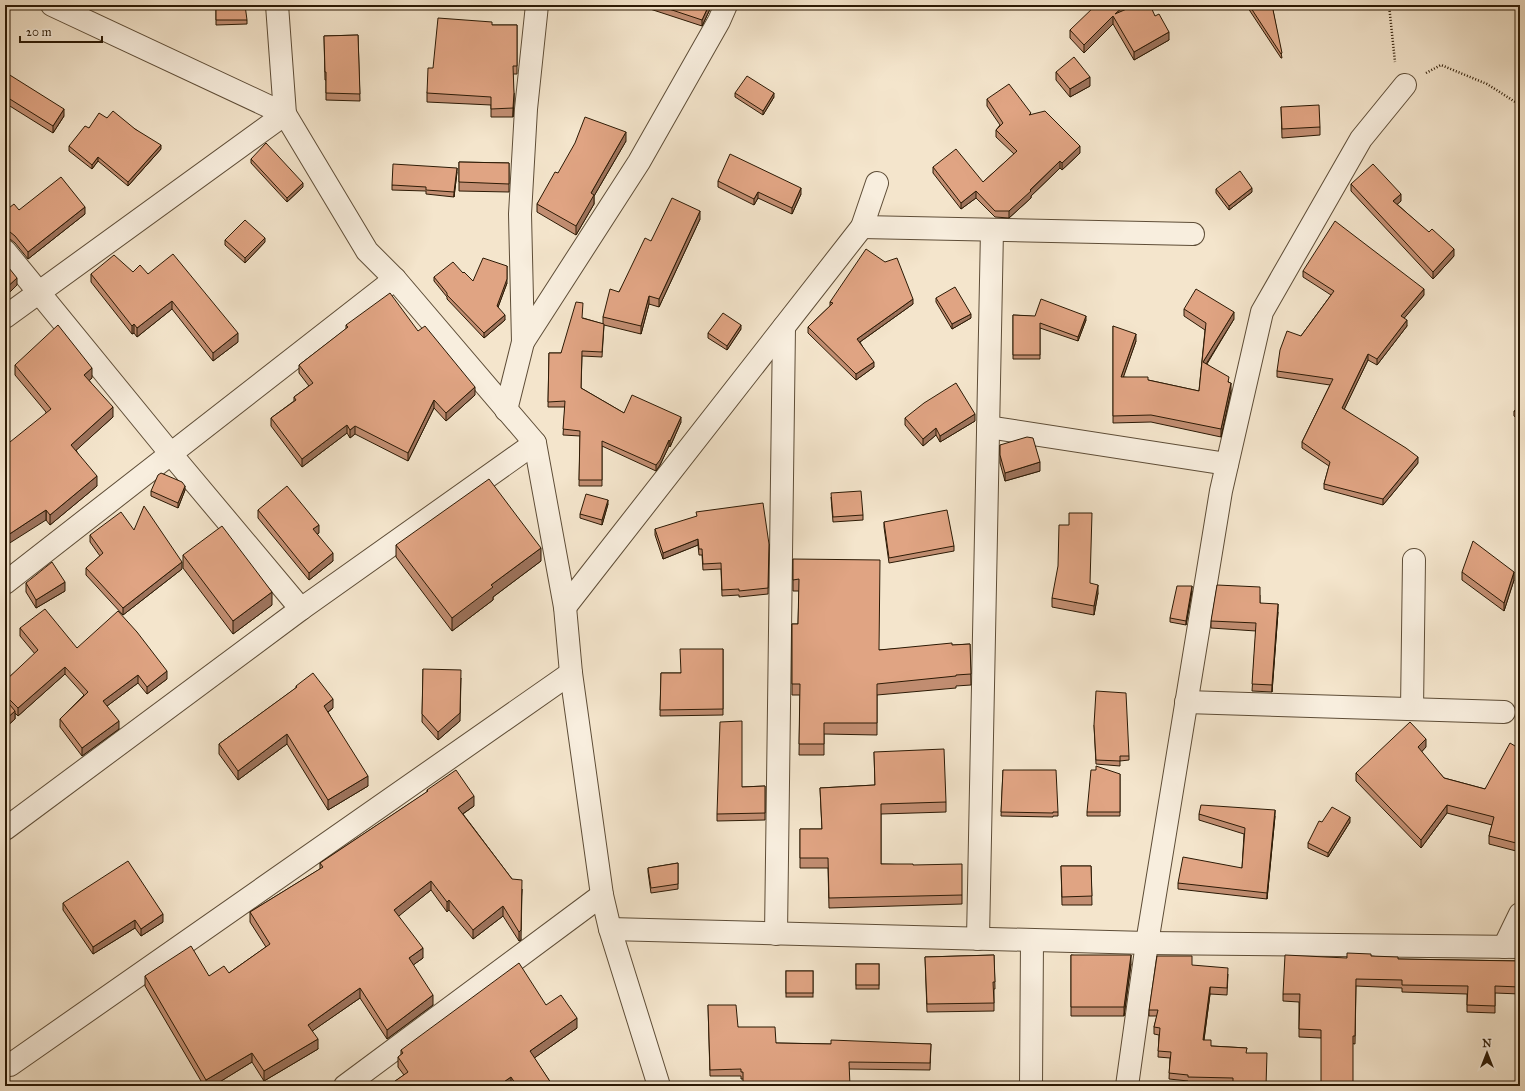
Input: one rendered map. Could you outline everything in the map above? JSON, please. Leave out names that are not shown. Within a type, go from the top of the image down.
[{"type":"street","points":[[52,5],[285,114]]},
{"type":"street","points":[[277,5],[285,114],[368,252],[395,280],[535,443],[565,607],[571,673],[602,894],[610,929],[659,1086]]},
{"type":"street","points":[[506,410],[523,342],[520,214],[526,109],[537,5]]},
{"type":"street","points":[[523,342],[639,162],[719,21],[726,5]]},
{"type":"street","points":[[1127,1086],[1147,943],[1220,491],[1262,312],[1362,139],[1404,85]]},
{"type":"street","points":[[5,317],[285,114]]},
{"type":"street","points":[[565,607],[862,227],[877,183]]},
{"type":"street","points":[[862,227],[1193,234]]},
{"type":"street","points":[[978,939],[992,230]]},
{"type":"street","points":[[5,251],[171,454],[301,609]]},
{"type":"street","points":[[5,583],[395,280]]},
{"type":"street","points":[[776,934],[784,327]]},
{"type":"street","points":[[988,427],[1227,464]]},
{"type":"street","points":[[5,829],[301,609],[535,443]]},
{"type":"street","points":[[1412,709],[1414,560]]},
{"type":"street","points":[[10,1065],[571,673]]},
{"type":"street","points":[[1186,702],[1504,712]]},
{"type":"street","points":[[345,1086],[602,894]]},
{"type":"street","points":[[610,929],[1147,943],[1512,947],[1520,914]]},
{"type":"street","points":[[1031,1086],[1032,940]]},
{"type":"path","points":[[1389,5],[1394,60],[1404,85],[1441,65],[1487,84],[1520,105]]},
{"type":"building","points":[[216,5],[245,5],[247,20],[216,20]]},
{"type":"building","points":[[657,5],[709,5],[702,20]]},
{"type":"building","points":[[1096,5],[1125,5],[1115,14],[1136,5],[1150,5],[1155,16],[1159,14],[1169,32],[1134,52],[1113,16],[1084,45],[1070,30]]},
{"type":"building","points":[[1249,5],[1272,5],[1281,54]]},
{"type":"building","points":[[438,18],[492,22],[492,25],[517,25],[517,66],[513,66],[513,108],[491,109],[491,97],[427,93],[428,68],[433,68]]},
{"type":"building","points":[[358,35],[360,94],[326,93],[324,36]]},
{"type":"building","points":[[1074,57],[1090,77],[1070,89],[1056,72]]},
{"type":"building","points":[[5,72],[64,109],[53,126],[5,96]]},
{"type":"building","points":[[747,76],[774,93],[763,111],[735,93]]},
{"type":"building","points":[[1009,84],[1031,113],[1029,115],[1045,111],[1080,146],[1062,163],[1060,161],[1009,211],[995,211],[976,191],[961,203],[933,167],[956,149],[983,182],[1017,151],[996,130],[1003,123],[987,99]]},
{"type":"building","points":[[1319,105],[1320,127],[1282,129],[1281,107]]},
{"type":"building","points":[[113,111],[135,129],[161,145],[128,182],[98,157],[92,165],[69,146],[85,126],[89,128],[99,113],[107,118]]},
{"type":"building","points":[[585,117],[626,132],[591,193],[594,195],[576,226],[537,204],[555,172],[558,173],[575,143]]},
{"type":"building","points":[[266,143],[303,183],[287,198],[251,159]]},
{"type":"building","points":[[730,154],[801,188],[792,208],[758,192],[754,199],[718,181]]},
{"type":"building","points":[[459,162],[509,163],[509,184],[459,182]]},
{"type":"building","points":[[393,164],[457,168],[454,192],[426,190],[426,187],[392,185]]},
{"type":"building","points":[[1373,164],[1401,194],[1393,201],[1429,232],[1432,229],[1454,249],[1433,272],[1351,184]]},
{"type":"building","points":[[1240,171],[1252,188],[1229,206],[1216,189]]},
{"type":"building","points":[[61,177],[85,207],[28,252],[15,236],[10,232],[5,232],[5,211],[14,204],[19,210]]},
{"type":"building","points":[[672,198],[700,211],[659,299],[649,296],[641,326],[603,317],[610,289],[619,292],[645,238],[651,241]]},
{"type":"building","points":[[245,220],[265,238],[245,258],[225,240]]},
{"type":"building","points":[[1335,221],[1424,289],[1401,316],[1407,320],[1377,359],[1368,354],[1342,408],[1418,457],[1383,499],[1324,484],[1330,462],[1302,442],[1333,379],[1277,371],[1280,350],[1287,331],[1301,336],[1334,291],[1303,271]]},
{"type":"building","points":[[866,249],[885,262],[897,258],[913,299],[857,339],[874,362],[856,374],[808,327],[833,303],[830,302]]},
{"type":"building","points":[[173,254],[238,333],[213,353],[172,301],[137,328],[134,324],[132,326],[91,274],[114,255],[133,272],[140,265],[148,274]]},
{"type":"building","points":[[483,258],[507,266],[507,279],[497,306],[505,315],[484,333],[447,295],[434,277],[453,262],[473,281]]},
{"type":"building","points":[[5,263],[17,278],[5,289]]},
{"type":"building","points":[[955,287],[971,314],[952,324],[936,298]]},
{"type":"building","points":[[1196,289],[1234,312],[1203,362],[1229,377],[1228,382],[1231,383],[1221,429],[1151,415],[1113,416],[1113,326],[1136,334],[1121,377],[1148,377],[1148,380],[1199,391],[1206,323],[1184,309]]},
{"type":"building","points":[[390,293],[418,331],[425,326],[475,387],[446,413],[434,400],[408,453],[355,426],[350,430],[347,425],[302,459],[271,418],[296,400],[294,397],[313,383],[299,365],[348,327],[346,325]]},
{"type":"building","points":[[1041,299],[1086,316],[1078,337],[1040,323],[1040,355],[1013,355],[1013,315],[1035,316]]},
{"type":"building","points":[[576,302],[583,303],[582,318],[604,324],[602,352],[582,351],[581,388],[624,413],[632,395],[681,417],[670,441],[669,440],[660,460],[656,465],[602,441],[602,480],[579,480],[580,431],[563,429],[565,401],[548,402],[549,353],[561,353]]},
{"type":"building","points":[[723,313],[741,325],[727,346],[708,333]]},
{"type":"building","points":[[58,325],[92,368],[84,375],[113,407],[71,445],[97,476],[50,515],[46,510],[5,537],[5,446],[51,409],[15,365]]},
{"type":"building","points":[[956,383],[975,414],[940,436],[936,428],[923,439],[905,418],[924,403]]},
{"type":"building","points":[[1520,405],[1520,416],[1514,411]]},
{"type":"building","points":[[1027,437],[1033,438],[1040,462],[1005,473],[1000,455],[1000,445]]},
{"type":"building","points":[[161,473],[182,482],[185,486],[178,503],[151,491],[158,475]]},
{"type":"building","points":[[489,479],[541,548],[491,585],[493,587],[452,618],[396,545]]},
{"type":"building","points":[[287,486],[319,525],[313,529],[333,553],[309,573],[258,510]]},
{"type":"building","points":[[861,491],[863,515],[833,517],[831,493]]},
{"type":"building","points":[[586,494],[608,500],[602,520],[580,514]]},
{"type":"building","points":[[763,503],[769,544],[768,588],[739,591],[739,589],[722,590],[721,563],[703,564],[702,549],[699,549],[698,539],[663,553],[655,529],[697,516],[696,512]]},
{"type":"building","points":[[144,506],[182,562],[123,608],[86,568],[103,553],[90,535],[121,512],[134,530]]},
{"type":"building","points":[[947,510],[954,546],[889,558],[884,522]]},
{"type":"building","points":[[1069,513],[1092,513],[1090,583],[1098,585],[1094,606],[1052,598],[1058,566],[1059,525],[1069,525]]},
{"type":"building","points":[[222,526],[272,592],[233,621],[183,555]]},
{"type":"building","points":[[1473,541],[1514,572],[1504,603],[1462,572]]},
{"type":"building","points":[[1520,556],[1520,563],[1517,560]]},
{"type":"building","points":[[793,559],[880,560],[879,650],[952,643],[952,645],[970,644],[971,674],[877,684],[877,723],[824,723],[824,744],[799,744],[800,684],[792,684],[792,624],[798,624],[799,579],[793,580]]},
{"type":"building","points":[[52,562],[65,582],[36,600],[26,583]]},
{"type":"building","points":[[1217,585],[1260,587],[1260,603],[1278,604],[1272,685],[1252,684],[1256,623],[1211,621]]},
{"type":"building","points":[[1177,586],[1192,586],[1186,621],[1170,618]]},
{"type":"building","points":[[45,609],[77,648],[118,611],[137,632],[167,671],[147,687],[138,675],[103,701],[119,721],[82,748],[60,719],[88,692],[65,667],[18,708],[5,695],[5,681],[38,650],[20,628]]},
{"type":"building","points":[[680,649],[723,649],[723,709],[660,710],[661,673],[681,673]]},
{"type":"building","points":[[423,669],[461,670],[460,713],[438,732],[422,714]]},
{"type":"building","points":[[313,673],[333,699],[324,706],[368,776],[328,800],[287,734],[238,771],[219,744],[297,687],[296,686]]},
{"type":"building","points":[[1096,691],[1126,693],[1129,756],[1120,756],[1120,761],[1096,760],[1094,725]]},
{"type":"building","points":[[5,699],[15,711],[5,720]]},
{"type":"building","points":[[742,721],[742,787],[765,786],[765,813],[717,814],[720,722]]},
{"type":"building","points":[[1410,722],[1426,739],[1418,747],[1444,778],[1485,789],[1510,743],[1520,749],[1520,844],[1489,836],[1494,817],[1447,805],[1421,840],[1356,773]]},
{"type":"building","points":[[944,749],[946,802],[881,804],[881,864],[962,864],[962,895],[829,898],[828,858],[800,858],[800,829],[822,829],[820,788],[875,785],[874,752]]},
{"type":"building","points":[[1096,766],[1120,774],[1120,812],[1087,812],[1091,770],[1096,770]]},
{"type":"building","points":[[456,770],[474,796],[458,808],[512,879],[522,880],[521,930],[519,932],[503,906],[473,930],[449,900],[447,902],[431,881],[394,910],[423,948],[409,958],[433,995],[387,1030],[360,988],[308,1025],[318,1039],[264,1071],[252,1053],[206,1080],[145,976],[191,946],[209,976],[224,966],[229,973],[270,944],[250,912],[323,867],[320,863],[428,791],[427,790]]},
{"type":"building","points":[[1003,770],[1056,770],[1058,812],[1001,812]]},
{"type":"building","points":[[1201,805],[1275,810],[1267,893],[1178,883],[1183,857],[1242,868],[1245,828],[1199,814]]},
{"type":"building","points":[[1332,807],[1350,817],[1328,853],[1308,843],[1319,821],[1322,822]]},
{"type":"building","points":[[128,861],[163,914],[141,929],[135,920],[93,947],[63,903]]},
{"type":"building","points":[[678,863],[678,884],[651,888],[648,868]]},
{"type":"building","points":[[1061,866],[1091,866],[1092,896],[1062,897]]},
{"type":"building","points":[[1347,953],[1398,957],[1398,959],[1520,961],[1520,987],[1495,986],[1495,1006],[1467,1005],[1468,986],[1402,985],[1402,980],[1356,979],[1355,1036],[1353,1036],[1353,1086],[1321,1086],[1321,1030],[1299,1029],[1300,994],[1283,994],[1285,955],[1347,958]]},
{"type":"building","points":[[994,955],[994,1003],[927,1004],[925,957]]},
{"type":"building","points":[[1071,955],[1131,955],[1124,1007],[1071,1007]]},
{"type":"building","points":[[1157,956],[1192,956],[1192,965],[1228,968],[1227,988],[1210,987],[1203,1040],[1211,1040],[1211,1046],[1247,1048],[1246,1053],[1267,1053],[1266,1086],[1233,1086],[1233,1078],[1188,1077],[1188,1075],[1169,1073],[1171,1052],[1158,1051],[1160,1028],[1154,1027],[1158,1010],[1149,1010]]},
{"type":"building","points":[[519,963],[546,1005],[561,995],[577,1018],[530,1051],[553,1086],[517,1086],[511,1077],[498,1086],[388,1086],[408,1072],[398,1057],[403,1053],[401,1050]]},
{"type":"building","points":[[856,964],[879,964],[879,985],[856,985]]},
{"type":"building","points":[[786,971],[813,971],[813,993],[786,993]]},
{"type":"building","points":[[708,1005],[736,1005],[738,1027],[775,1027],[776,1043],[831,1044],[831,1040],[931,1044],[930,1063],[849,1062],[850,1086],[743,1086],[743,1072],[741,1072],[741,1069],[710,1070]]}]
